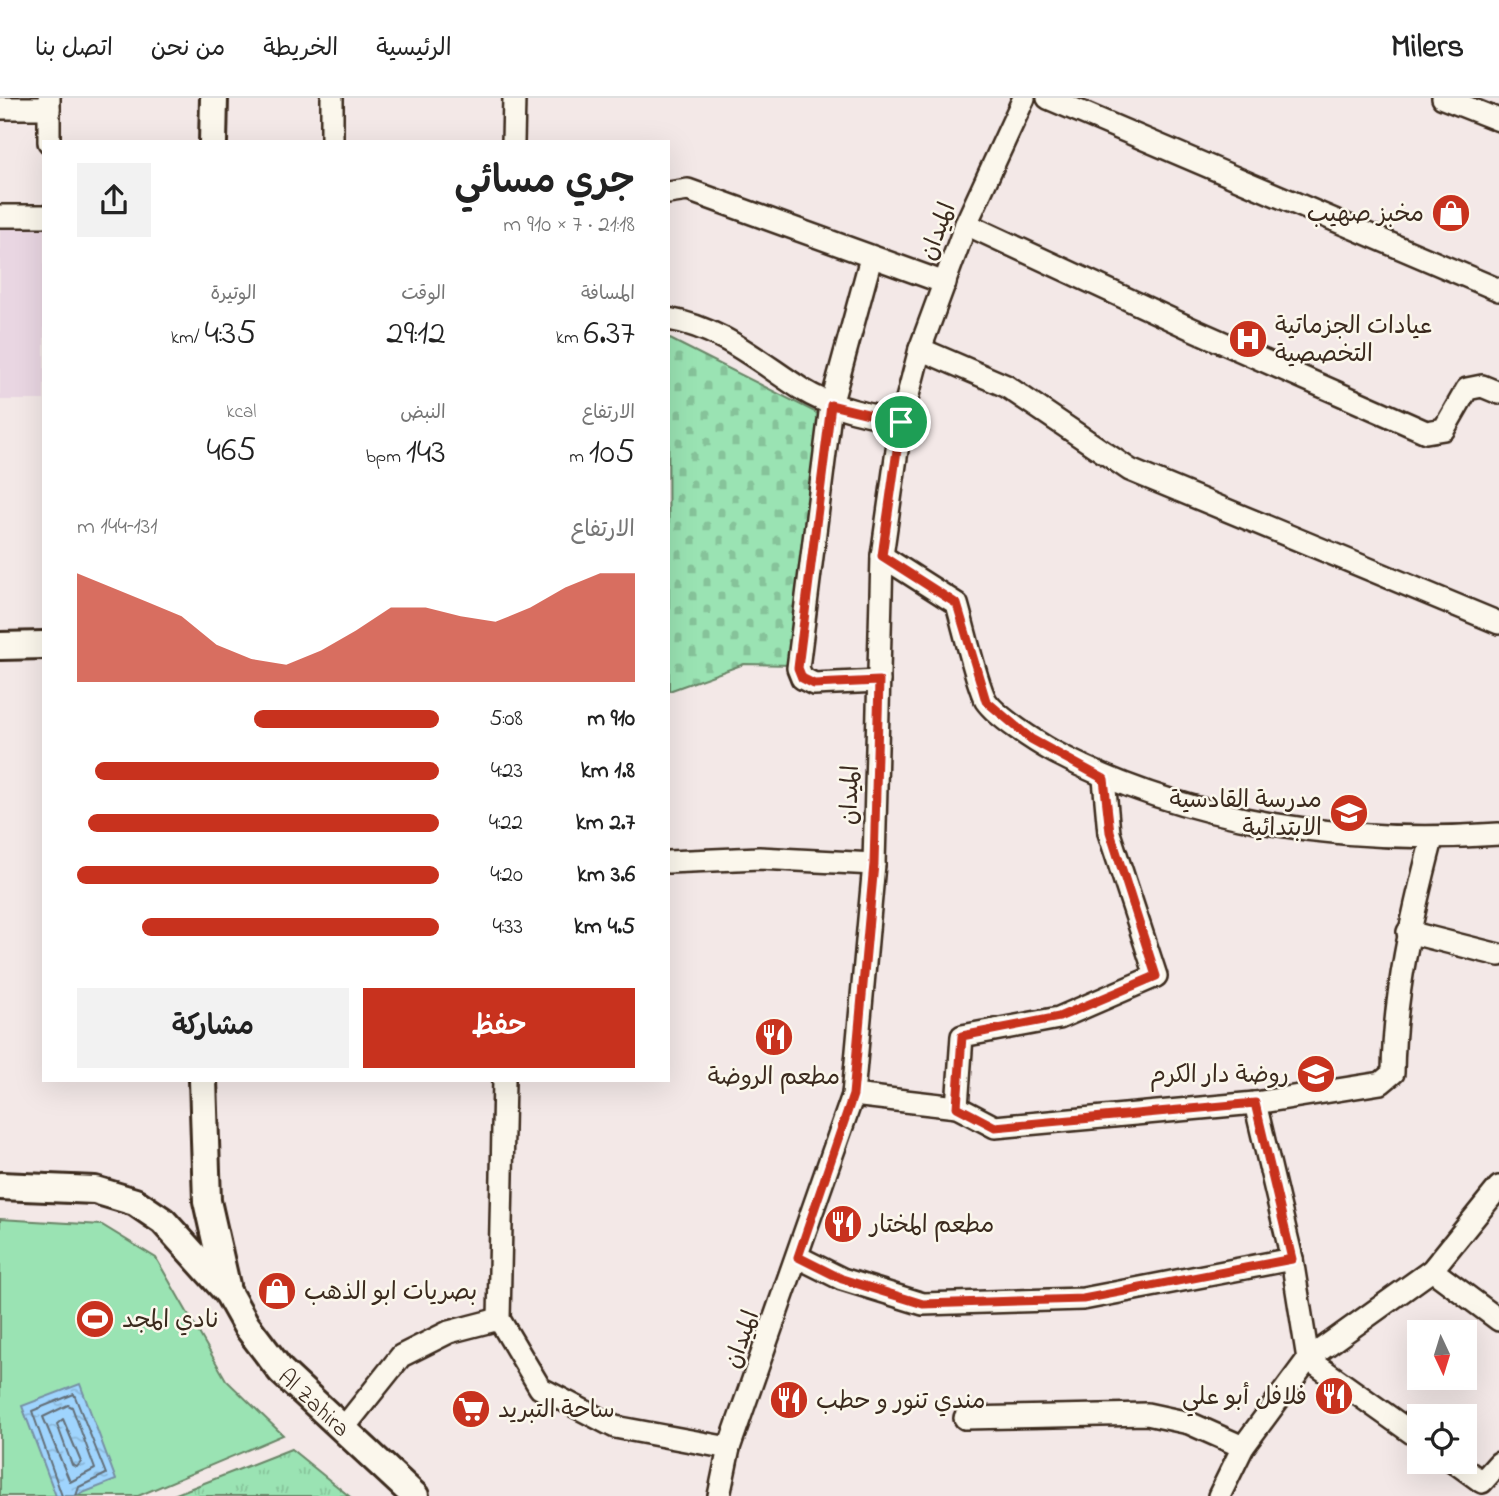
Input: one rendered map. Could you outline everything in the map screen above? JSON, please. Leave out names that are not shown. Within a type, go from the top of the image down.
[{"type":"main road","points":[[214,98],[214,140]]},
{"type":"main road","points":[[0,646],[42,646]]},
{"type":"main road","name":"Al Zahira","points":[[203,1082],[207,1201],[228,1293]]},
{"type":"main road","name":"Al Zahira","points":[[0,1186],[95,1190],[135,1202],[163,1221],[228,1293],[246,1325],[274,1363],[415,1496]]},
{"type":"street","points":[[331,98],[332,140]]},
{"type":"street","points":[[513,140],[514,98]]},
{"type":"street","name":"الميدان","points":[[719,1496],[730,1448],[853,1095],[874,864],[882,556],[901,422],[920,349],[966,224],[1024,98]]},
{"type":"street","points":[[1048,98],[1499,290]]},
{"type":"street","points":[[1443,98],[1499,120]]},
{"type":"street","points":[[4,105],[49,103],[49,140]]},
{"type":"street","points":[[670,193],[688,190],[945,283]]},
{"type":"street","points":[[0,216],[42,216]]},
{"type":"street","points":[[966,224],[1192,329],[1426,432],[1444,429],[1467,389],[1482,386],[1499,393]]},
{"type":"street","points":[[871,258],[831,405],[798,668],[802,678],[814,684],[879,681]]},
{"type":"street","points":[[670,319],[685,322],[741,346],[803,390],[831,405],[901,422]]},
{"type":"street","points":[[920,349],[1006,386],[1130,470],[1499,623]]},
{"type":"street","points":[[882,556],[957,604],[986,701],[1031,739],[1104,779],[1228,815],[1315,831],[1432,839],[1499,834]]},
{"type":"street","points":[[957,1107],[962,1036],[1059,1017],[1156,976],[1110,832],[1104,779]]},
{"type":"street","points":[[853,1095],[957,1107],[995,1127],[1255,1103],[1381,1083],[1392,1073],[1393,1036],[1408,932],[1432,839]]},
{"type":"street","points":[[670,862],[758,858],[874,864]]},
{"type":"street","points":[[1408,932],[1499,955]]},
{"type":"street","points":[[504,1082],[499,1320],[540,1388],[615,1427],[730,1448]]},
{"type":"street","points":[[1255,1103],[1292,1259],[1308,1359],[1407,1429]]},
{"type":"street","points":[[1219,1496],[1243,1447],[1308,1359],[1432,1270],[1499,1187]]},
{"type":"street","points":[[798,1257],[842,1279],[923,1304],[1083,1299],[1292,1259]]},
{"type":"street","points":[[1432,1270],[1499,1320]]},
{"type":"street","points":[[342,1430],[401,1356],[449,1332],[499,1320]]},
{"type":"street","points":[[965,1418],[1147,1414],[1189,1423],[1243,1447]]},
{"type":"street","points":[[1471,1474],[1482,1482],[1499,1463]]},
{"type":"shaded area","points":[[0,228],[42,228],[42,400],[0,400]]},
{"type":"green space","points":[[670,339],[821,415],[793,665],[744,664],[670,691]]},
{"type":"green space","name":"نادي المجد","points":[[0,1219],[102,1225],[156,1258],[226,1380],[283,1435],[138,1496],[0,1496]]},
{"type":"green space","points":[[291,1449],[349,1496],[171,1496]]},
{"type":"water","points":[[80,1384],[116,1480],[75,1496],[56,1496],[22,1406]]},
{"type":"place","name":"مخبز صهيب","points":[[1451,213]]},
{"type":"place","name":"عيادات الجزماتية التخصصية","points":[[1248,339]]},
{"type":"place","name":"مدرسة القادسية الابتدائية","points":[[1349,813]]},
{"type":"place","name":"مطعم الروضة","points":[[774,1037]]},
{"type":"place","name":"روضة دار الكرم","points":[[1316,1074]]},
{"type":"place","name":"مطعم المختار","points":[[843,1224]]},
{"type":"place","name":"بصريات ابو الذهب","points":[[277,1291]]},
{"type":"place","name":"نادي المجد","points":[[95,1319]]},
{"type":"place","name":"فلافل أبو علي","points":[[1334,1396]]},
{"type":"place","name":"مندي تنور و حطب","points":[[789,1400]]},
{"type":"place","name":"ساحة التبريد","points":[[471,1409]]},
{"type":"route","points":[[831,405],[901,422],[882,556],[957,604],[986,701],[1031,739],[1104,779],[1110,832],[1156,976],[1059,1017],[962,1036],[957,1107],[995,1127],[1255,1103],[1292,1259],[1083,1299],[923,1304],[842,1279],[798,1257],[853,1095],[874,864],[879,681],[814,684],[802,678],[798,668],[831,405]]}]
